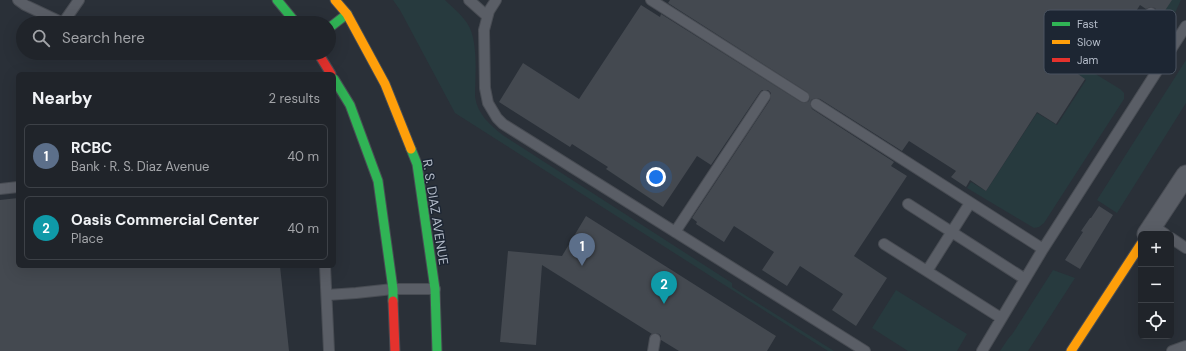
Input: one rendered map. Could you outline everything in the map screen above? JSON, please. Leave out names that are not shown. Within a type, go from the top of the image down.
[{"type":"street","points":[[277,0],[290,16]]},
{"type":"street","name":"R. S. DIAZ AVENUE","points":[[335,0],[347,14],[385,84],[417,164],[435,288],[437,351]]},
{"type":"street","points":[[336,23],[347,14]]},
{"type":"street","points":[[322,60],[330,72]]},
{"type":"street","points":[[336,82],[350,106],[378,181],[393,289],[395,351]]},
{"type":"street","points":[[1155,231],[1186,175]]},
{"type":"street","points":[[1071,351],[1138,249]]},
{"type":"lane","points":[[18,0],[48,16]]},
{"type":"lane","points":[[68,16],[80,0]]},
{"type":"lane","points":[[469,0],[487,16]]},
{"type":"lane","points":[[496,0],[487,16],[484,30],[485,88],[488,103],[497,118],[503,124],[865,351]]},
{"type":"lane","points":[[651,0],[774,83],[804,97]]},
{"type":"lane","points":[[1176,42],[1186,26]]},
{"type":"lane","points":[[982,351],[1043,250],[1156,74]]},
{"type":"lane","points":[[675,232],[765,96]]},
{"type":"lane","points":[[816,104],[1043,250]]},
{"type":"lane","points":[[0,189],[16,187]]},
{"type":"lane","points":[[927,271],[970,203]]},
{"type":"lane","points":[[908,204],[1025,279]]},
{"type":"lane","points":[[1174,240],[1186,248]]},
{"type":"lane","points":[[884,244],[1001,318]]},
{"type":"lane","points":[[325,268],[329,351]]},
{"type":"lane","points":[[327,295],[356,294],[393,289],[435,288]]},
{"type":"lane","points":[[653,351],[655,339]]},
{"type":"lane","points":[[1172,351],[1186,346]]},
{"type":"green space","points":[[393,0],[445,0],[465,20],[471,30],[475,49],[475,97],[479,109],[485,119],[504,136],[732,283],[732,287],[834,351],[828,351],[455,113],[400,10]]},
{"type":"green space","points":[[1171,0],[1181,0],[1176,11],[1165,10]]},
{"type":"green space","points":[[1186,60],[1186,103],[1117,213],[1097,200]]},
{"type":"green space","points":[[1078,74],[1096,74],[1120,89],[1124,93],[1124,99],[1044,223],[1039,227],[1034,228],[967,188],[971,182],[986,191],[1037,113],[1057,125],[1086,80]]},
{"type":"green space","points":[[1053,270],[1075,278],[1028,351],[1000,351],[1013,333]]},
{"type":"green space","points":[[896,290],[967,334],[957,351],[908,351],[872,328]]},
{"type":"building","points":[[670,0],[1172,0],[1165,10],[1156,10],[1155,8],[1150,7],[1146,9],[1140,5],[1137,10],[1044,10],[1044,74],[1078,74],[1085,79],[1056,124],[1037,112],[986,191],[970,180],[966,187],[951,177],[956,171],[909,141],[902,151],[820,99],[816,98],[811,100],[810,104],[812,109],[894,162],[891,166],[907,176],[854,256],[887,278],[856,326],[832,310],[843,294],[800,266],[787,286],[762,270],[774,252],[734,226],[724,242],[696,224],[697,222],[692,218],[770,100],[771,93],[768,90],[762,90],[760,92],[711,165],[697,156],[663,207],[606,169],[608,167],[572,144],[570,147],[499,102],[523,63],[579,99],[641,5],[660,17],[661,14],[801,102],[804,103],[809,101],[810,97],[807,92],[668,3]]},
{"type":"building","points":[[16,198],[16,268],[280,268],[289,351],[0,351],[0,200]]},
{"type":"building","points":[[1099,206],[1113,215],[1080,269],[1065,260],[1083,232],[1081,231]]},
{"type":"building","points":[[586,216],[776,336],[767,351],[679,351],[661,340],[661,336],[659,334],[652,334],[542,265],[536,345],[500,342],[508,251],[562,256]]},
{"type":"traffic: fast","points":[[277,0],[290,16]]},
{"type":"traffic: fast","points":[[336,23],[347,14]]},
{"type":"traffic: fast","points":[[336,82],[350,105],[378,181],[393,289],[393,301]]},
{"type":"traffic: fast","points":[[411,149],[417,164],[435,289],[437,351]]},
{"type":"traffic: slow","points":[[335,0],[347,14],[385,84],[411,149]]},
{"type":"traffic: slow","points":[[1071,351],[1138,249]]},
{"type":"traffic: jam","points":[[322,60],[330,72]]},
{"type":"traffic: jam","points":[[393,301],[395,351]]},
{"type":"place","name":"RCBC","points":[[582,266]]},
{"type":"place","name":"Oasis Commercial Center","points":[[664,304]]}]
